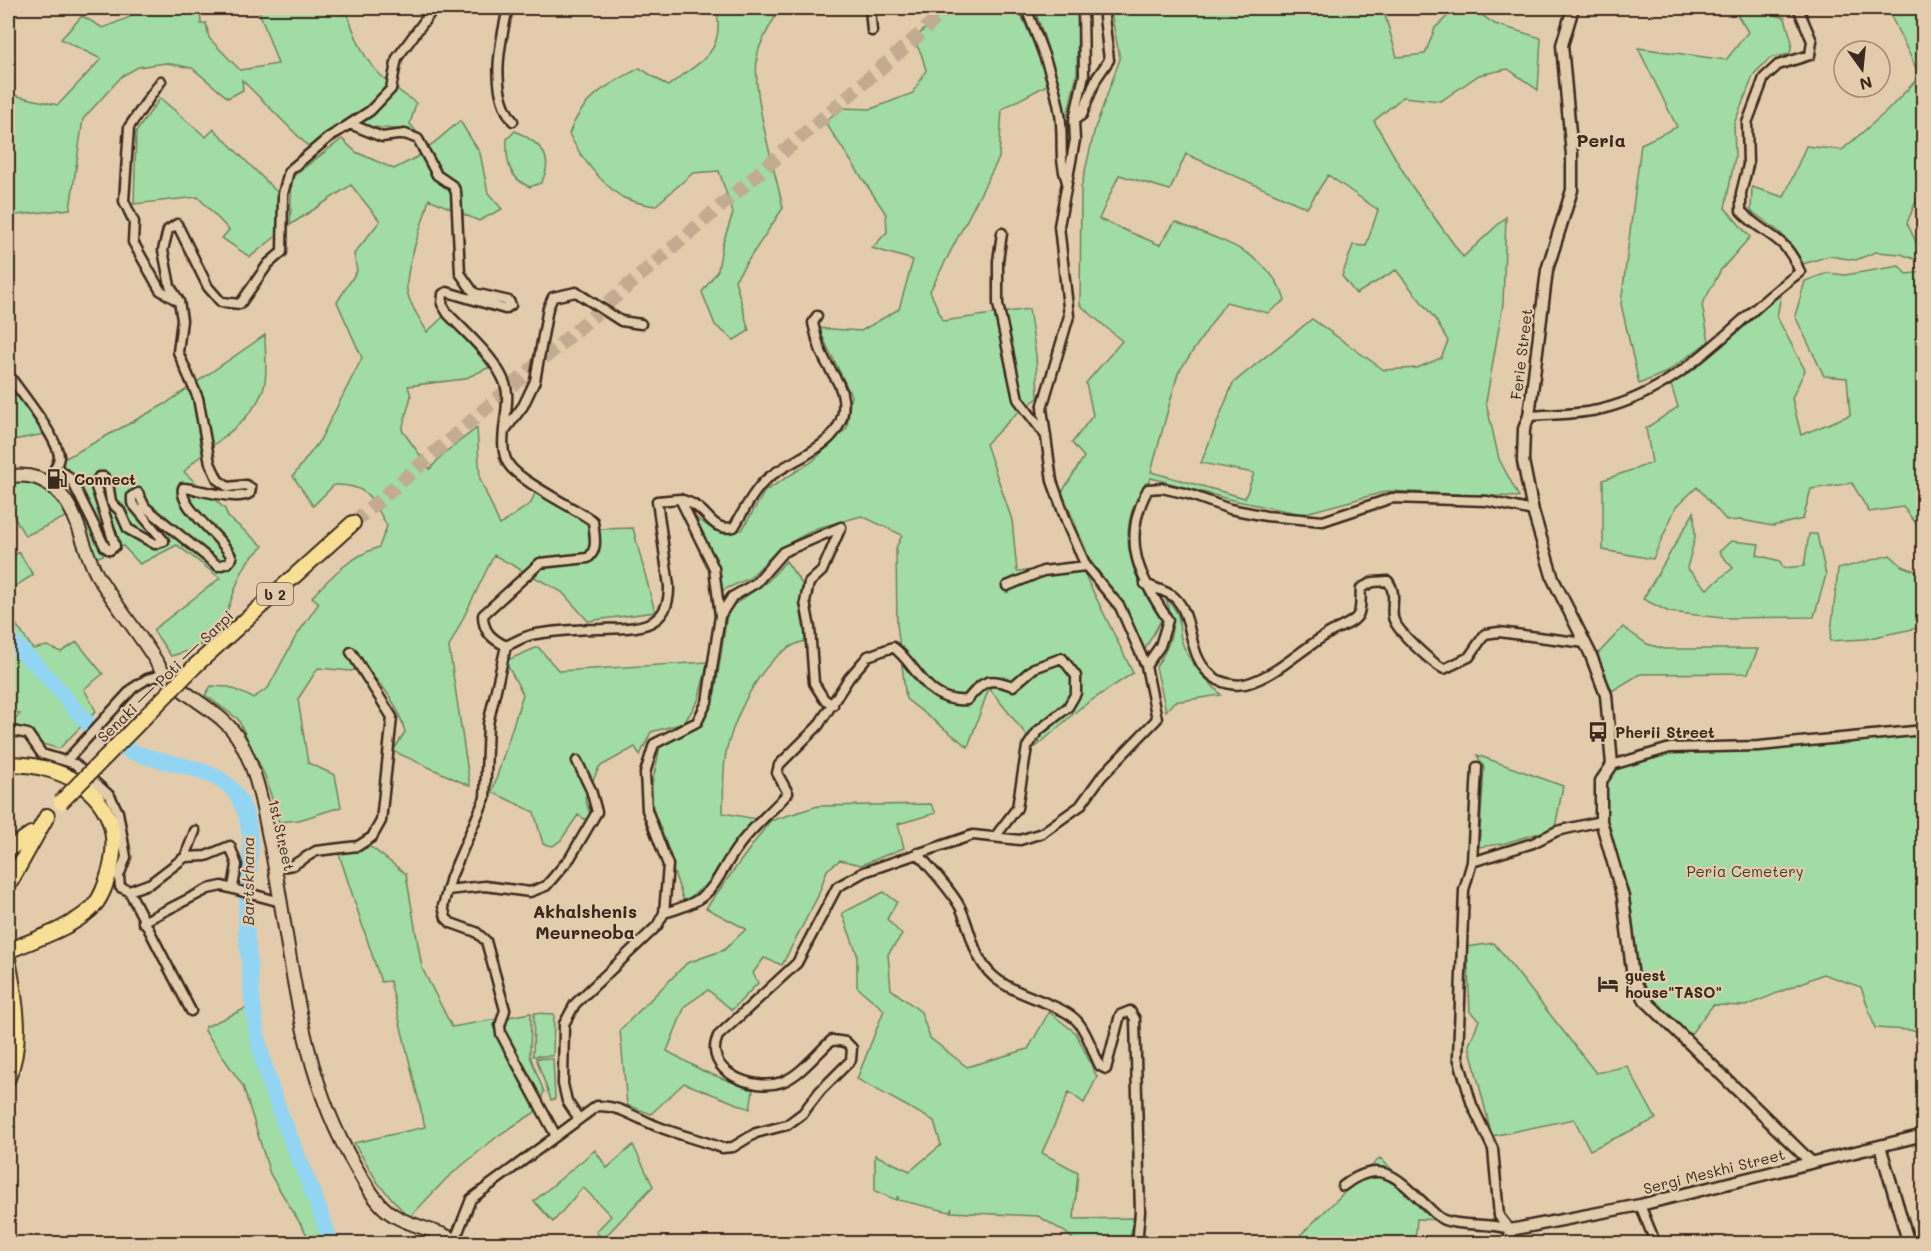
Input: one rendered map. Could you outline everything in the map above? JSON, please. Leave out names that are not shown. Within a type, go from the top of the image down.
[{"type":"highway","name":"Senaki — Poti — Sarpi","points":[[8,861],[47,816],[196,665],[353,523]]},
{"type":"highway","points":[[8,764],[40,766],[71,776],[95,796],[107,815],[113,834],[114,854],[105,888],[91,909],[61,928],[8,951]]},
{"type":"highway","points":[[8,886],[47,816]]},
{"type":"highway","points":[[8,850],[30,834]]},
{"type":"highway","points":[[8,961],[18,1015],[15,1062],[8,1078]]},
{"type":"main road","points":[[8,477],[31,475],[47,482]]},
{"type":"main road","name":"1st Street","points":[[47,482],[68,506],[96,573],[164,674],[176,687],[225,721],[241,743],[253,777],[275,868],[302,1023],[329,1113],[346,1151],[383,1208],[404,1221],[457,1242]]},
{"type":"street","points":[[55,468],[68,476],[73,483],[105,547],[110,550],[115,546],[95,484],[99,477],[104,477],[108,482],[111,502],[120,511],[128,529],[155,544],[164,541],[132,503],[132,496],[138,493],[145,507],[205,557],[218,566],[228,563],[232,558],[227,546],[185,504],[181,494],[183,488],[245,497],[250,494],[251,488],[246,485],[228,487],[218,480],[210,463],[198,398],[178,352],[182,320],[179,301],[170,286],[163,250],[168,230],[177,224],[208,287],[221,302],[240,304],[268,264],[282,252],[283,194],[289,171],[370,111],[391,89],[397,58],[434,8]]},
{"type":"street","points":[[508,8],[497,78],[505,110],[513,121]]},
{"type":"street","points":[[870,8],[872,31]]},
{"type":"street","points":[[1026,8],[1046,59],[1059,110],[1064,138],[1060,165],[1067,183]]},
{"type":"street","points":[[457,1242],[471,1199],[597,1106],[609,1105],[662,1129],[722,1148],[733,1147],[756,1133],[787,1125],[803,1113],[820,1091],[851,1060],[852,1048],[846,1042],[832,1040],[791,1078],[780,1083],[766,1085],[737,1078],[721,1067],[714,1057],[714,1043],[728,1026],[796,963],[837,887],[864,872],[973,835],[1020,840],[1042,833],[1080,806],[1101,777],[1156,719],[1146,666],[1120,608],[1086,566],[1068,526],[1052,481],[1042,408],[1069,316],[1059,226],[1075,140],[1074,120],[1084,75],[1083,8]]},
{"type":"street","points":[[1074,120],[1082,115],[1096,80],[1109,60],[1104,17],[1106,8]]},
{"type":"street","name":"Ferie Street","points":[[1573,8],[1562,45],[1572,154],[1572,190],[1547,270],[1529,416],[1524,429],[1523,461],[1533,511],[1553,579],[1585,643],[1606,695],[1612,765]]},
{"type":"street","points":[[1529,416],[1602,409],[1655,389],[1687,369],[1737,327],[1774,291],[1800,272],[1793,253],[1773,234],[1756,227],[1741,211],[1741,193],[1748,165],[1746,123],[1764,78],[1778,65],[1810,55],[1812,41],[1798,8]]},
{"type":"street","points":[[161,81],[129,127],[124,201],[134,222],[133,242],[160,290],[179,301]]},
{"type":"street","points":[[350,124],[382,136],[405,134],[418,139],[437,175],[453,186],[456,192],[460,273],[474,293],[509,301],[511,305],[505,309],[447,292],[444,294],[442,304],[448,314],[501,372],[507,392],[504,448],[508,465],[528,482],[567,503],[593,521],[596,544],[588,558],[540,563],[483,615],[483,623],[491,638],[506,646]]},
{"type":"street","points":[[1002,233],[998,261],[998,304],[1018,399],[1046,437]]},
{"type":"street","points":[[505,430],[523,406],[535,381],[548,308],[553,297],[576,292],[621,321],[641,324]]},
{"type":"street","points":[[506,646],[535,634],[601,629],[629,630],[646,625],[662,616],[669,600],[669,586],[657,501],[680,499],[695,505],[717,527],[725,529],[734,527],[759,487],[770,477],[814,452],[835,431],[843,413],[843,400],[838,380],[824,358],[818,342],[813,323],[817,315]]},
{"type":"street","points":[[8,374],[41,420],[58,453],[55,468],[47,482]]},
{"type":"street","points":[[1146,666],[1160,646],[1168,620],[1145,584],[1134,549],[1140,503],[1148,489],[1162,488],[1188,494],[1230,509],[1266,516],[1323,521],[1392,498],[1487,501],[1533,511]]},
{"type":"street","points":[[579,1119],[567,1101],[562,1084],[564,1024],[575,1004],[657,926],[664,913],[668,865],[647,810],[645,773],[654,744],[697,722],[707,702],[720,616],[714,568],[680,499]]},
{"type":"street","points":[[720,616],[732,597],[756,583],[783,552],[841,527],[822,571],[809,583],[805,602],[810,628],[814,683],[824,699],[833,705]]},
{"type":"street","points":[[1007,586],[1042,571],[1086,566]]},
{"type":"street","points":[[1145,584],[1173,597],[1185,612],[1191,644],[1204,667],[1216,679],[1230,685],[1244,684],[1263,676],[1330,632],[1354,620],[1359,613],[1361,588],[1373,582],[1388,581],[1395,590],[1393,616],[1396,627],[1425,653],[1432,663],[1444,669],[1469,657],[1485,634],[1536,635],[1585,643]]},
{"type":"street","points":[[506,646],[489,724],[485,798],[447,890],[443,906],[446,918],[451,923],[476,932],[486,941],[505,1010],[500,1026],[501,1034],[556,1136]]},
{"type":"street","points":[[664,913],[692,905],[710,891],[741,844],[788,794],[777,773],[779,765],[818,726],[849,678],[868,656],[893,647],[902,654],[924,683],[953,702],[968,700],[981,684],[995,680],[1013,686],[1034,668],[1062,658],[1076,676],[1076,693],[1068,707],[1038,731],[1027,747],[1017,808],[995,837]]},
{"type":"street","points":[[275,868],[293,866],[316,851],[358,846],[372,837],[381,821],[392,717],[351,651]]},
{"type":"street","points":[[66,761],[133,688],[147,679],[164,674]]},
{"type":"street","points":[[8,730],[28,734],[42,754],[75,764],[101,786],[118,813],[126,857],[119,876],[120,887],[129,891],[191,1011]]},
{"type":"street","points":[[1811,1162],[1645,1000],[1633,978],[1623,897],[1601,821],[1601,781],[1612,765],[1670,748],[1759,746],[1923,730]]},
{"type":"street","points":[[447,890],[485,886],[530,892],[546,886],[588,832],[597,812],[591,790],[577,761]]},
{"type":"street","points":[[1477,767],[1472,862],[1464,891],[1458,1057],[1472,1105],[1493,1149],[1499,1216],[1510,1230],[1510,1244]]},
{"type":"street","points":[[1472,862],[1533,843],[1557,831],[1601,821]]},
{"type":"street","points":[[185,858],[195,831]]},
{"type":"street","points":[[129,891],[151,883],[185,858],[206,856],[230,846],[237,864],[235,888]]},
{"type":"street","points":[[918,853],[959,905],[969,927],[975,953],[993,976],[1025,996],[1050,1005],[1077,1021],[1100,1066],[1106,1069],[1120,1015],[1130,1011],[1135,1019],[1140,1212],[1137,1244]]},
{"type":"street","points":[[143,922],[208,889],[235,888],[281,902]]},
{"type":"street","name":"Sergi Meskhi Street","points":[[1343,1186],[1358,1174],[1382,1171],[1394,1175],[1443,1220],[1496,1225],[1510,1230],[1640,1205],[1923,1136]]},
{"type":"street","points":[[1880,1146],[1909,1244]]},
{"type":"street","points":[[1640,1205],[1656,1244]]},
{"type":"green space","points":[[137,8],[200,8],[201,24],[206,23],[209,38],[240,70],[278,64],[258,8],[323,8],[348,15],[359,45],[372,66],[416,103],[410,124],[416,131],[372,127],[351,118],[309,147],[242,80],[243,90],[228,98],[192,68],[166,63],[138,67],[122,76],[83,119],[70,209],[8,216],[8,94],[58,105],[101,59],[61,39],[82,16],[103,28],[130,17]]},
{"type":"green space","points":[[717,8],[780,8],[759,49],[757,84],[783,208],[735,280],[749,331],[734,340],[715,325],[702,292],[718,270],[722,246],[733,213],[719,171],[693,173],[655,206],[638,203],[622,197],[599,177],[585,161],[569,134],[574,121],[588,101],[617,80],[640,68],[668,86],[700,62],[714,47],[718,24]]},
{"type":"green space","points":[[947,8],[1018,8],[1041,59],[1047,85],[1002,109],[999,158],[930,291],[943,321],[1029,309],[1036,355],[1038,398],[1016,414],[986,444],[1012,520],[1017,571],[1082,569],[1133,673],[1080,708],[1036,747],[989,688],[968,747],[906,699],[897,624],[896,548],[902,535],[862,516],[817,528],[778,549],[750,578],[719,592],[716,558],[689,513],[715,531],[742,530],[765,491],[813,461],[847,428],[851,395],[818,328],[861,331],[899,309],[913,260],[872,248],[887,232],[886,214],[825,122],[841,108],[871,109],[913,93],[926,70],[921,53],[913,40]]},
{"type":"green space","points":[[1034,8],[1078,8],[1077,73],[1068,113],[1071,134],[1067,160],[1064,120],[1057,82]]},
{"type":"green space","points":[[1107,8],[1383,8],[1397,57],[1425,54],[1435,28],[1456,8],[1471,8],[1495,24],[1541,38],[1538,90],[1508,69],[1479,75],[1441,101],[1403,97],[1374,121],[1411,185],[1463,257],[1506,217],[1503,304],[1486,402],[1499,459],[1519,497],[1388,491],[1302,514],[1232,500],[1151,478],[1132,511],[1128,541],[1139,581],[1161,620],[1144,651],[1123,604],[1090,560],[1062,492],[1084,457],[1072,443],[1093,415],[1086,383],[1122,341],[1080,305],[1081,188],[1095,128],[1120,59],[1112,18]],"holes":[[[1186,154],[1307,208],[1328,175],[1378,210],[1366,246],[1353,245],[1342,276],[1356,294],[1396,270],[1435,319],[1448,341],[1441,358],[1417,368],[1384,370],[1312,319],[1233,383],[1201,463],[1254,473],[1245,498],[1151,472],[1178,373],[1226,302],[1268,313],[1285,300],[1277,283],[1267,270],[1255,259],[1225,242],[1175,222],[1160,245],[1099,219],[1119,175],[1170,190]]]},
{"type":"green space","points":[[1733,8],[1755,8],[1785,18],[1792,42],[1790,54],[1770,58],[1754,74],[1734,124],[1735,157],[1725,208],[1750,237],[1721,270],[1702,305],[1709,341],[1667,372],[1639,384],[1621,304],[1641,144],[1677,127],[1638,48],[1726,60],[1748,32]]},
{"type":"green space","points":[[1887,8],[1923,8],[1923,184],[1907,223],[1919,248],[1917,260],[1901,254],[1876,252],[1856,260],[1829,256],[1803,264],[1788,240],[1751,211],[1752,187],[1784,197],[1806,146],[1842,150],[1887,111],[1920,76]]},
{"type":"green space","points":[[160,98],[206,137],[214,129],[278,193],[279,234],[250,257],[222,238],[229,230],[198,197],[134,204],[136,132]]},
{"type":"green space","points":[[460,121],[480,153],[488,193],[502,209],[479,221],[429,199],[409,270],[407,290],[412,306],[427,332],[444,316],[490,367],[464,379],[408,386],[411,396],[402,430],[430,469],[443,454],[477,428],[480,479],[500,525],[531,503],[537,488],[575,504],[601,529],[633,528],[655,612],[588,621],[562,592],[494,555],[449,647],[470,786],[393,751],[405,732],[399,713],[390,696],[363,667],[351,671],[318,668],[298,699],[308,763],[335,775],[341,807],[299,820],[279,822],[265,776],[238,719],[205,695],[211,686],[229,687],[253,698],[268,688],[295,638],[319,603],[312,597],[342,568],[359,556],[379,547],[387,526],[373,501],[362,490],[345,485],[334,485],[313,506],[293,476],[320,440],[362,358],[337,302],[357,271],[354,254],[380,221],[351,185],[290,225],[292,177],[342,139],[356,152],[394,169],[417,157]]},
{"type":"green space","points":[[515,131],[538,145],[543,151],[547,165],[541,183],[530,187],[517,179],[510,168],[507,139]]},
{"type":"green space","points":[[1899,266],[1907,274],[1923,272],[1923,532],[1903,507],[1869,512],[1852,483],[1811,489],[1803,519],[1773,526],[1741,520],[1727,521],[1697,487],[1676,507],[1653,559],[1603,550],[1603,480],[1652,463],[1646,428],[1678,407],[1671,385],[1782,290],[1777,317],[1805,370],[1792,398],[1801,435],[1850,415],[1847,378],[1824,376],[1795,316],[1805,281],[1827,273],[1845,275]]},
{"type":"green space","points":[[265,335],[265,381],[258,401],[240,423],[184,472],[225,509],[228,517],[263,546],[248,561],[240,576],[219,633],[194,649],[171,656],[153,630],[220,578],[177,545],[140,564],[123,546],[94,559],[59,488],[64,466],[61,450],[66,458],[165,404]]},
{"type":"green space","points":[[8,381],[45,434],[8,441]]},
{"type":"green space","points":[[8,478],[47,482],[72,514],[25,536],[8,506]]},
{"type":"green space","points":[[1694,512],[1695,538],[1687,568],[1707,589],[1733,568],[1719,552],[1731,541],[1759,544],[1757,555],[1780,561],[1783,568],[1804,566],[1809,534],[1817,534],[1826,575],[1814,617],[1723,618],[1669,612],[1643,599]]},
{"type":"green space","points":[[19,552],[33,575],[8,591],[8,559]]},
{"type":"green space","points":[[1890,555],[1902,566],[1923,574],[1923,627],[1865,639],[1830,641],[1838,569]]},
{"type":"green space","points":[[786,561],[802,584],[800,606],[806,641],[791,646],[778,656],[755,684],[738,717],[724,764],[723,813],[756,819],[708,883],[684,902],[649,797],[660,747],[695,728],[715,693],[728,609],[768,581]]},
{"type":"green space","points":[[1165,597],[1176,612],[1183,645],[1190,659],[1221,695],[1174,702],[1166,711],[1156,667],[1166,649],[1171,633],[1171,617]]},
{"type":"green space","points":[[8,613],[33,649],[47,646],[61,652],[77,642],[103,674],[84,689],[96,711],[59,749],[36,742],[8,727],[20,714],[8,709]]},
{"type":"green space","points":[[1623,627],[1647,644],[1665,649],[1758,649],[1748,673],[1640,674],[1612,691],[1596,656]]},
{"type":"green space","points":[[538,647],[559,671],[708,662],[698,701],[684,723],[651,732],[640,755],[635,747],[599,767],[585,798],[593,824],[578,815],[561,840],[553,846],[543,844],[534,812],[492,792],[523,694],[505,661]]},
{"type":"green space","name":"Peria Cemetery","points":[[1923,733],[1923,1031],[1875,1028],[1861,987],[1823,974],[1746,1006],[1713,1005],[1686,1040],[1633,978],[1623,897],[1599,802],[1612,765],[1670,748]]},
{"type":"green space","points":[[1477,755],[1563,786],[1555,828],[1502,844],[1479,847],[1484,768]]},
{"type":"green space","points":[[931,804],[936,813],[898,824],[904,848],[861,865],[840,860],[827,870],[818,896],[782,965],[764,958],[753,973],[758,983],[732,1010],[708,990],[685,1006],[667,1051],[703,1071],[753,1090],[750,1109],[684,1083],[651,1114],[627,1105],[620,1030],[687,963],[724,950],[746,929],[706,908],[770,821],[818,806]]},
{"type":"green space","points":[[371,847],[406,874],[422,968],[452,1027],[531,1013],[530,1056],[544,1092],[534,1113],[499,1135],[447,1178],[409,1218],[378,1183],[354,1143],[425,1127],[390,981],[381,982],[339,854]]},
{"type":"green space","points":[[884,892],[897,902],[887,919],[902,935],[888,954],[891,989],[921,1012],[930,1038],[967,1067],[1028,1049],[1049,1012],[1076,1033],[1097,1077],[1084,1103],[1069,1092],[1042,1153],[1078,1172],[1074,1219],[1134,1218],[1129,1243],[1077,1243],[1065,1232],[1038,1216],[951,1212],[952,1208],[950,1212],[898,1200],[898,1196],[896,1200],[875,1191],[875,1155],[910,1171],[941,1145],[934,1121],[857,1079],[884,1010],[857,987],[857,954],[842,913]]},
{"type":"green space","points":[[1494,943],[1596,1073],[1627,1066],[1656,1119],[1590,1150],[1574,1119],[1492,1136],[1469,1045],[1479,1020],[1470,1012],[1467,947]]},
{"type":"green space","points":[[251,1006],[254,1037],[269,1097],[327,1243],[312,1243],[270,1174],[243,1086],[205,1031],[205,1027]]},
{"type":"green space","points":[[534,1013],[554,1014],[553,1056],[533,1056]]},
{"type":"green space","points":[[536,1058],[553,1059],[555,1099],[551,1100]]},
{"type":"green space","points":[[633,1145],[653,1186],[603,1239],[596,1232],[611,1216],[583,1187],[553,1222],[534,1201],[595,1150],[607,1168]]},
{"type":"green space","points":[[1380,1158],[1443,1220],[1417,1219],[1415,1243],[1291,1244]]},
{"type":"waterway","name":"Bartskhana","points":[[8,636],[82,717],[103,736],[132,752],[213,775],[233,790],[243,806],[250,843],[247,940],[252,1002],[258,1039],[272,1091],[313,1192],[331,1244]]},
{"type":"tunnel","points":[[353,523],[919,35],[946,8]]},
{"type":"place","name":"Connect","points":[[57,479]]},
{"type":"place","name":"Pherii Street","points":[[1598,732]]},
{"type":"place","name":"guest house\"TASO\"","points":[[1608,984]]},
{"type":"district","name":"Peria","points":[[1601,140]]},
{"type":"district","name":"Akhalshenis Meurneoba","points":[[585,921]]}]
